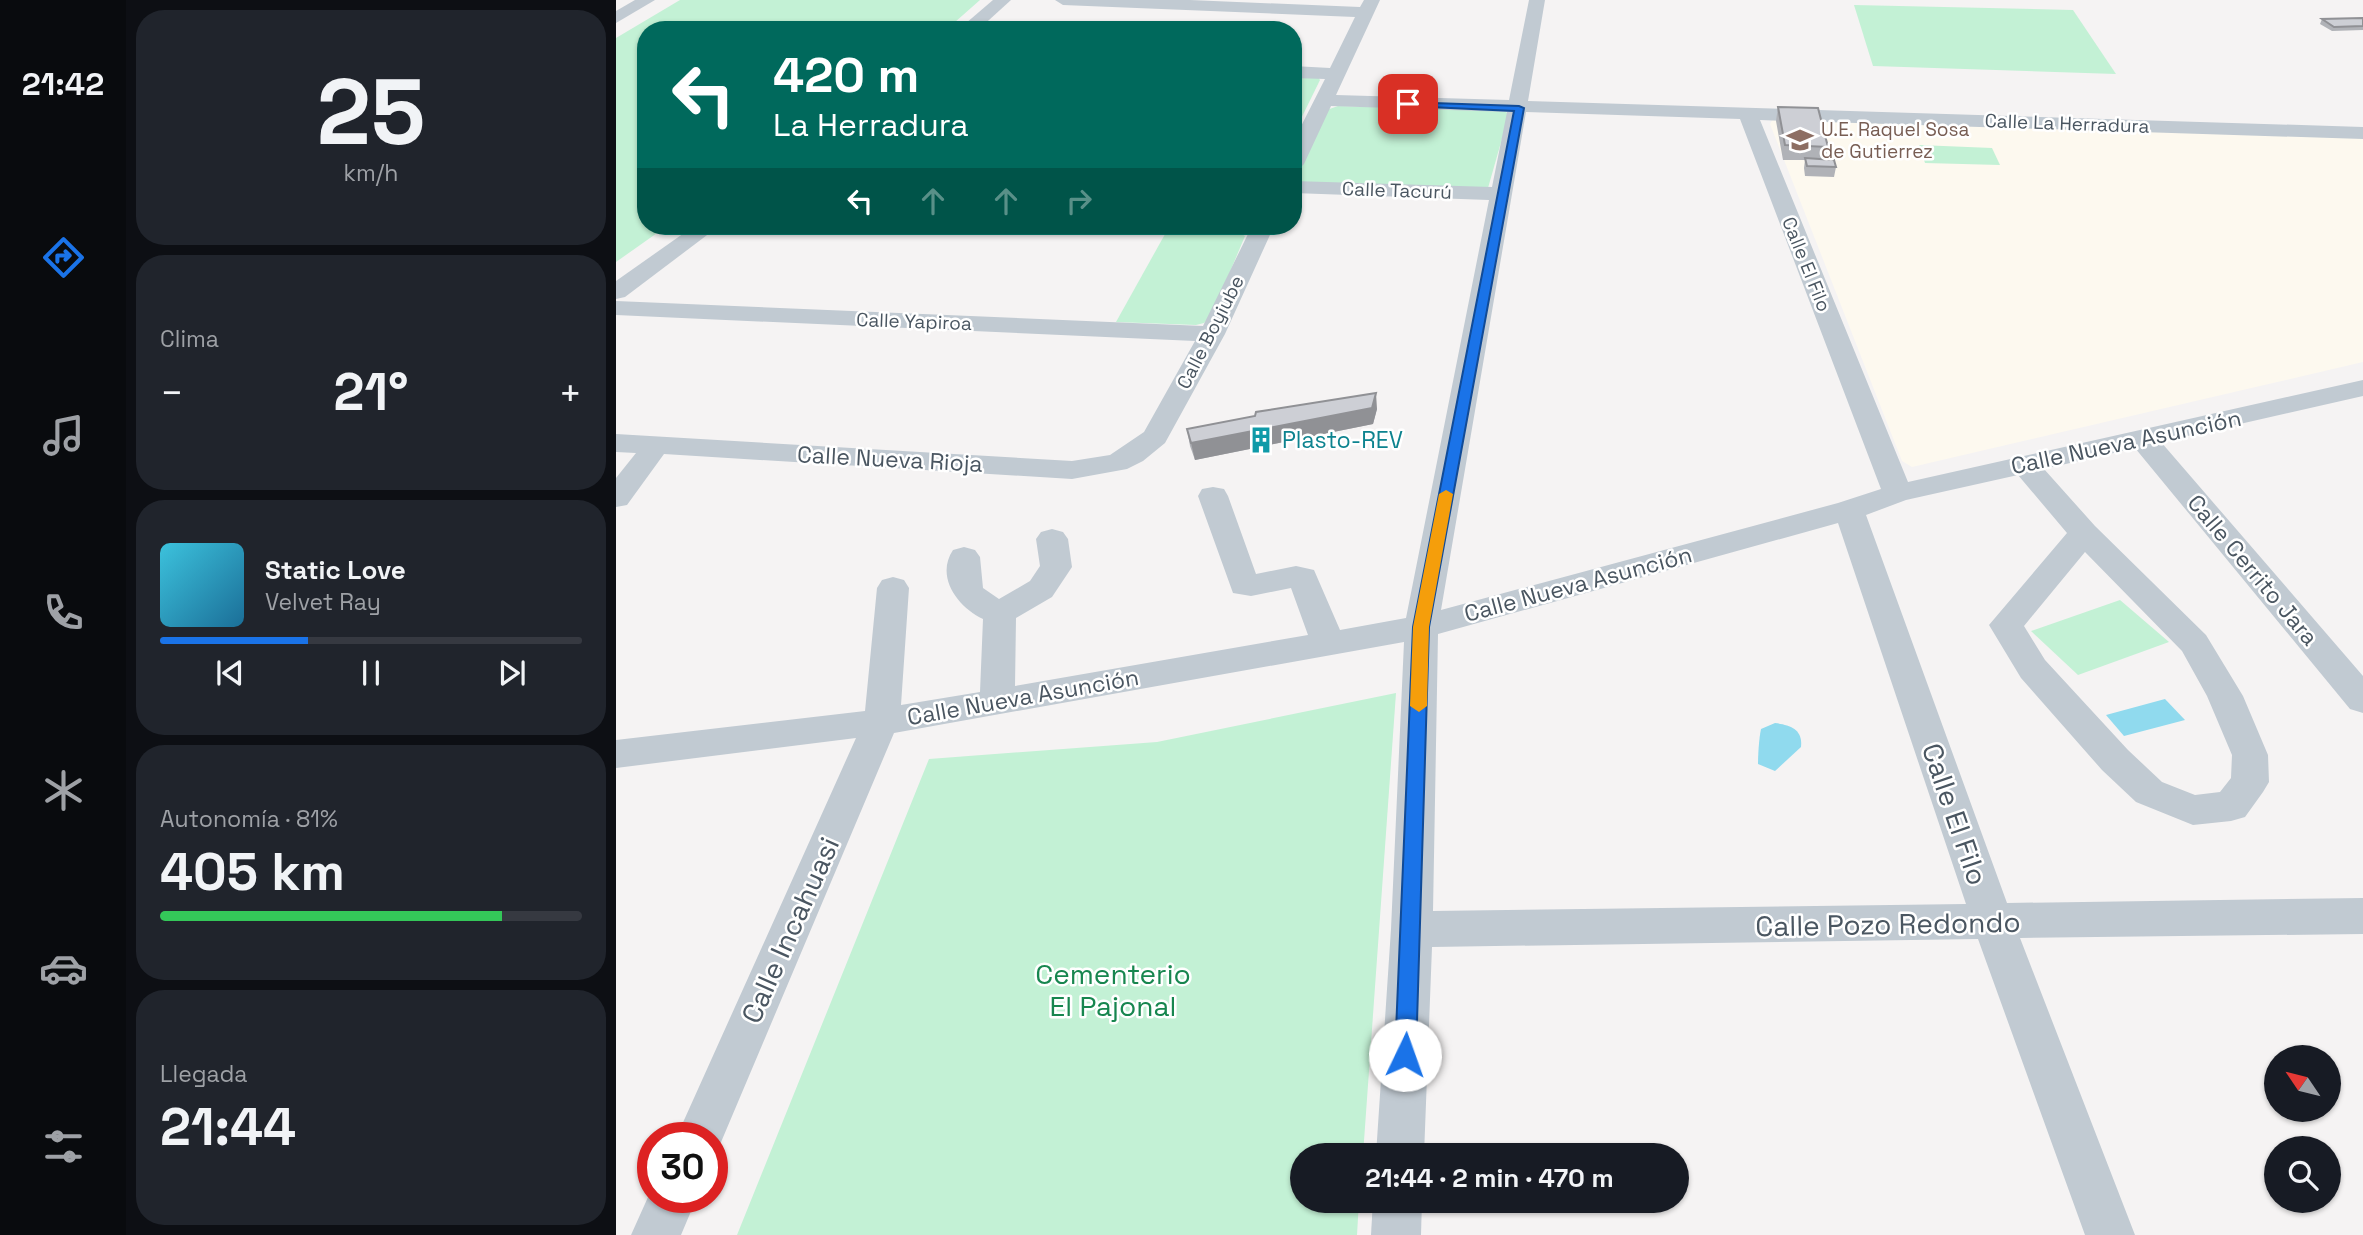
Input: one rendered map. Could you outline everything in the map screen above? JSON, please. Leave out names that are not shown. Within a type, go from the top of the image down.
[{"type":"street","points":[[616,18],[648,0]]},
{"type":"street","points":[[978,21],[1003,0]]},
{"type":"street","points":[[1063,0],[1369,6],[1324,100],[1302,136]]},
{"type":"street","points":[[1401,1143],[1412,929],[1421,627],[1537,0]]},
{"type":"street","points":[[1302,72],[1337,74]]},
{"type":"street","name":"Calle La Herradura","points":[[1324,100],[2363,133]]},
{"type":"street","name":"Calle El Filo","points":[[1747,113],[1898,492]]},
{"type":"street","name":"Calle Tacurú","points":[[1302,187],[1501,194]]},
{"type":"street","points":[[616,292],[695,235]]},
{"type":"street","name":"Calle Boyiube","points":[[1169,435],[1212,334],[1259,235]]},
{"type":"street","name":"Calle Yapiroa","points":[[616,308],[1212,334]]},
{"type":"street","name":"Calle Nueva Asunción","points":[[616,754],[881,722],[1421,627],[1849,510],[1898,492],[2363,388]]},
{"type":"street","name":"Calle Nueva Rioja","points":[[616,443],[1072,470],[1117,463],[1169,435]]},
{"type":"street","name":"Calle Cerrito Jara","points":[[2143,439],[2363,700]]},
{"type":"street","points":[[616,498],[656,446]]},
{"type":"street","points":[[2024,464],[2084,533],[2194,643],[2225,696],[2250,755],[2250,782],[2231,806],[2193,810],[2149,792],[2115,760],[2033,669],[2006,625],[2084,533]]},
{"type":"street","points":[[1213,496],[1244,585],[1253,586],[1294,576],[1303,578],[1328,643]]},
{"type":"street","name":"Calle El Filo","points":[[1849,510],[1993,922],[2110,1235]]},
{"type":"street","points":[[1000,613],[1022,603],[1041,589],[1056,567],[1052,540]]},
{"type":"street","points":[[964,557],[964,584],[970,598],[1000,613]]},
{"type":"street","name":"Calle Incahuasi","points":[[706,1122],[881,722],[887,684],[893,588]]},
{"type":"street","points":[[997,700],[1000,613]]},
{"type":"street","name":"Calle Pozo Redondo","points":[[1412,929],[2363,916]]},
{"type":"street","points":[[656,1235],[666,1213]]},
{"type":"street","points":[[1396,1235],[1397,1213]]},
{"type":"shaded area","points":[[1773,119],[2363,135],[2363,362],[1912,467],[1902,461],[1770,124]]},
{"type":"green space","points":[[680,0],[980,0],[956,21],[645,21]]},
{"type":"green space","points":[[1854,5],[2073,10],[2116,74],[1873,66]]},
{"type":"green space","points":[[637,26],[637,235],[654,235],[616,262],[616,38]]},
{"type":"green space","points":[[1302,75],[1318,77],[1320,80],[1302,117]]},
{"type":"green space","points":[[1338,106],[1504,111],[1509,114],[1488,188],[1302,182],[1302,161],[1321,112]]},
{"type":"green space","points":[[1919,145],[1992,148],[2000,165],[1925,163]]},
{"type":"green space","points":[[1165,235],[1245,236],[1211,317],[1204,323],[1116,322]]},
{"type":"green space","points":[[2120,600],[2169,642],[2078,675],[2031,631]]},
{"type":"green space","name":"Cementerio El Pajonal","points":[[1396,693],[1364,1143],[1290,1143],[1290,1213],[1358,1213],[1357,1235],[737,1235],[929,759],[1157,742]]},
{"type":"water","points":[[2165,699],[2185,720],[2124,736],[2106,715]]},
{"type":"water","points":[[1775,723],[1786,725],[1798,732],[1801,747],[1775,771],[1758,764],[1761,729]]},
{"type":"building","points":[[2363,18],[2363,26],[2334,27],[2322,19]]},
{"type":"building","points":[[1778,107],[1818,108],[1828,147],[1785,145]]},
{"type":"building","points":[[1805,158],[1834,160],[1836,167],[1807,166]]},
{"type":"building","points":[[1376,393],[1372,408],[1191,443],[1187,429],[1255,416],[1256,412]]},
{"type":"slow traffic","points":[[1419,706],[1421,627],[1446,494]]},
{"type":"place","name":"U.E. Raquel Sosa de Gutierrez","points":[[1800,140]]},
{"type":"place","name":"Plasto-REV","points":[[1261,440]]},
{"type":"route","points":[[1405,1055],[1412,929],[1421,627],[1519,108],[1408,104]]}]
